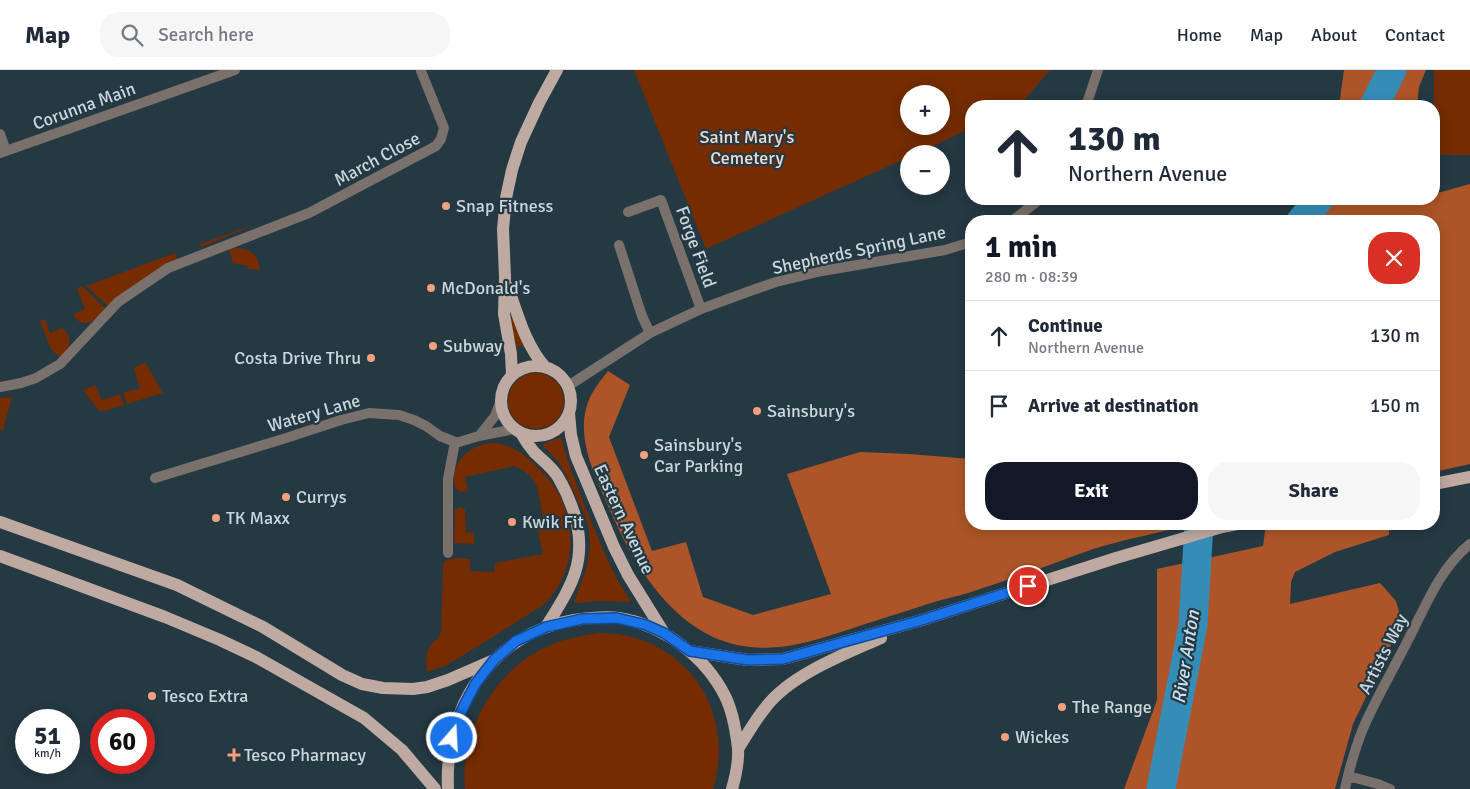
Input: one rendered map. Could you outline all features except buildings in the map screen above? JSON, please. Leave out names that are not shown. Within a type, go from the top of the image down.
[{"type":"main road","points":[[512,375],[511,354],[504,314],[504,221],[506,198],[512,170],[526,129],[557,70]]},
{"type":"main road","points":[[505,278],[524,333],[537,358],[545,367]]},
{"type":"main road","points":[[518,431],[530,436],[540,436],[558,429],[565,422],[569,414],[571,394],[562,377],[554,371],[536,366],[519,370],[512,375],[503,387],[500,403],[507,422],[518,431],[558,477],[573,509],[580,538],[579,560],[571,585],[546,627]]},
{"type":"main road","name":"Eastern Avenue","points":[[569,414],[571,436],[576,456],[614,547],[628,575],[664,633]]},
{"type":"main road","points":[[1440,483],[1470,477]]},
{"type":"main road","points":[[0,522],[177,585],[262,627],[342,675],[362,684],[383,688],[413,689],[427,687],[494,660]]},
{"type":"main road","points":[[690,651],[748,660],[783,659],[922,620],[1212,530]]},
{"type":"main road","points":[[0,556],[165,617],[256,657],[364,718],[402,750],[435,789]]},
{"type":"main road","points":[[448,789],[450,751],[455,727],[472,690],[494,660],[516,641],[546,627],[582,619],[617,618],[646,625],[664,633],[690,651],[713,677],[725,697],[733,720],[738,749],[737,771],[732,789]]},
{"type":"main road","points":[[738,749],[766,706],[786,688],[810,672],[856,649],[922,620]]},
{"type":"street","name":"Corunna Main","points":[[3,152],[235,70]]},
{"type":"street","points":[[1088,100],[1098,70]]},
{"type":"street","name":"March Close","points":[[0,387],[36,378],[60,364],[118,302],[168,268],[309,213],[436,146],[441,139],[444,128],[421,71]]},
{"type":"street","points":[[0,134],[3,152]]},
{"type":"street","name":"Forge Field","points":[[628,212],[662,200],[701,309]]},
{"type":"street","points":[[1020,215],[1032,205]]},
{"type":"street","name":"Shepherds Spring Lane","points":[[568,386],[650,333],[701,309],[776,282],[822,271],[946,250],[965,244]]},
{"type":"street","points":[[619,245],[642,316],[650,333]]},
{"type":"street","points":[[480,436],[495,416],[500,403]]},
{"type":"street","name":"Watery Lane","points":[[155,478],[340,420],[369,413],[384,413],[406,417],[426,426],[447,440],[455,442]]},
{"type":"street","points":[[448,553],[448,479],[455,442],[466,441],[480,436],[518,431]]},
{"type":"street","name":"Artists Way","points":[[1345,789],[1362,731],[1435,587],[1459,553],[1470,544]]},
{"type":"street","points":[[1348,776],[1390,789]]},
{"type":"green space","name":"Saint Mary's Cemetery","points":[[634,70],[1050,70],[1024,100],[965,100],[965,131],[935,145],[900,145],[900,161],[706,249]]},
{"type":"green space","points":[[1434,70],[1470,70],[1470,155],[1440,155],[1440,100],[1434,100]]},
{"type":"green space","points":[[247,228],[201,247],[200,244]]},
{"type":"green space","points":[[235,248],[245,249],[253,253],[258,260],[260,270],[248,269],[248,266],[233,263],[229,250]]},
{"type":"green space","points":[[175,253],[177,259],[117,299],[109,307],[86,286]]},
{"type":"green space","points":[[82,286],[107,310],[99,317],[86,323],[81,322],[73,314],[85,309],[77,289]]},
{"type":"green space","points":[[514,318],[523,345],[517,347],[509,320]]},
{"type":"green space","points":[[45,319],[50,333],[62,328],[68,335],[68,347],[59,357],[51,349],[40,321]]},
{"type":"green space","points":[[145,362],[163,393],[127,404],[123,393],[140,388],[134,368]]},
{"type":"green space","points":[[536,373],[547,375],[556,381],[562,390],[564,401],[562,412],[556,421],[547,427],[536,429],[525,427],[516,421],[510,412],[508,401],[510,390],[516,381],[525,375]]},
{"type":"green space","points":[[95,385],[102,400],[120,394],[124,405],[100,412],[83,390]]},
{"type":"green space","points":[[12,397],[3,430],[0,430],[0,398]]},
{"type":"green space","points":[[561,438],[575,480],[604,552],[630,602],[574,602],[586,570],[590,548],[589,529],[586,518],[565,473],[557,460],[544,447],[544,444]]},
{"type":"green space","points":[[492,443],[511,447],[522,454],[542,472],[555,488],[564,505],[568,521],[570,552],[567,567],[553,594],[542,606],[459,658],[445,666],[427,672],[426,661],[428,651],[441,632],[443,565],[445,561],[455,558],[470,559],[470,571],[494,572],[495,563],[543,554],[535,519],[543,517],[537,486],[523,470],[514,466],[465,477],[468,491],[461,492],[455,487],[455,472],[461,459],[471,450]]},
{"type":"green space","points":[[460,507],[465,510],[466,532],[474,533],[474,544],[454,543],[455,510]]},
{"type":"green space","points":[[598,633],[628,636],[655,646],[678,661],[696,681],[710,704],[717,731],[719,759],[713,789],[465,789],[468,746],[484,706],[496,687],[528,657],[546,647],[565,640]]},
{"type":"shaded area","points":[[1344,70],[1426,70],[1419,87],[1418,100],[1340,100]]},
{"type":"shaded area","points":[[1470,184],[1470,464],[1440,471],[1440,215],[1289,215],[1298,205],[1440,205],[1440,192]]},
{"type":"shaded area","points":[[608,371],[630,385],[609,437],[652,551],[686,542],[703,597],[753,615],[831,594],[787,474],[860,452],[965,459],[965,530],[1167,530],[1093,549],[969,593],[812,641],[777,647],[743,646],[720,640],[700,630],[681,616],[664,599],[635,560],[595,477],[586,446],[584,417],[594,390]]},
{"type":"shaded area","points":[[1265,530],[1389,530],[1389,535],[1335,552],[1295,572],[1291,582],[1290,604],[1380,583],[1396,601],[1402,622],[1353,724],[1335,789],[1124,789],[1157,700],[1157,569],[1263,546]]},
{"type":"waterway","name":"River Anton","points":[[1377,100],[1392,70]]},
{"type":"waterway","name":"River Anton","points":[[1306,215],[1314,205]]},
{"type":"waterway","name":"River Anton","points":[[1161,789],[1193,625],[1199,530]]},
{"type":"place","name":"Snap Fitness","points":[[446,206]]},
{"type":"place","name":"McDonald's","points":[[431,288]]},
{"type":"place","name":"Subway","points":[[433,346]]},
{"type":"place","name":"Costa Drive Thru","points":[[371,358]]},
{"type":"place","name":"Sainsbury's","points":[[757,411]]},
{"type":"place","name":"Sainsbury's Car Parking","points":[[644,455]]},
{"type":"place","name":"Currys","points":[[286,497]]},
{"type":"place","name":"TK Maxx","points":[[216,518]]},
{"type":"place","name":"Kwik Fit","points":[[512,522]]},
{"type":"place","name":"Tesco Extra","points":[[152,696]]},
{"type":"place","name":"The Range","points":[[1062,707]]},
{"type":"place","name":"Wickes","points":[[1005,737]]},
{"type":"place","name":"Tesco Pharmacy","points":[[234,755]]},
{"type":"route","points":[[452,738],[460,714],[476,683],[494,660],[516,641],[546,627],[582,619],[617,618],[631,620],[664,633],[690,651],[748,660],[783,659],[922,620],[1028,586]]}]
